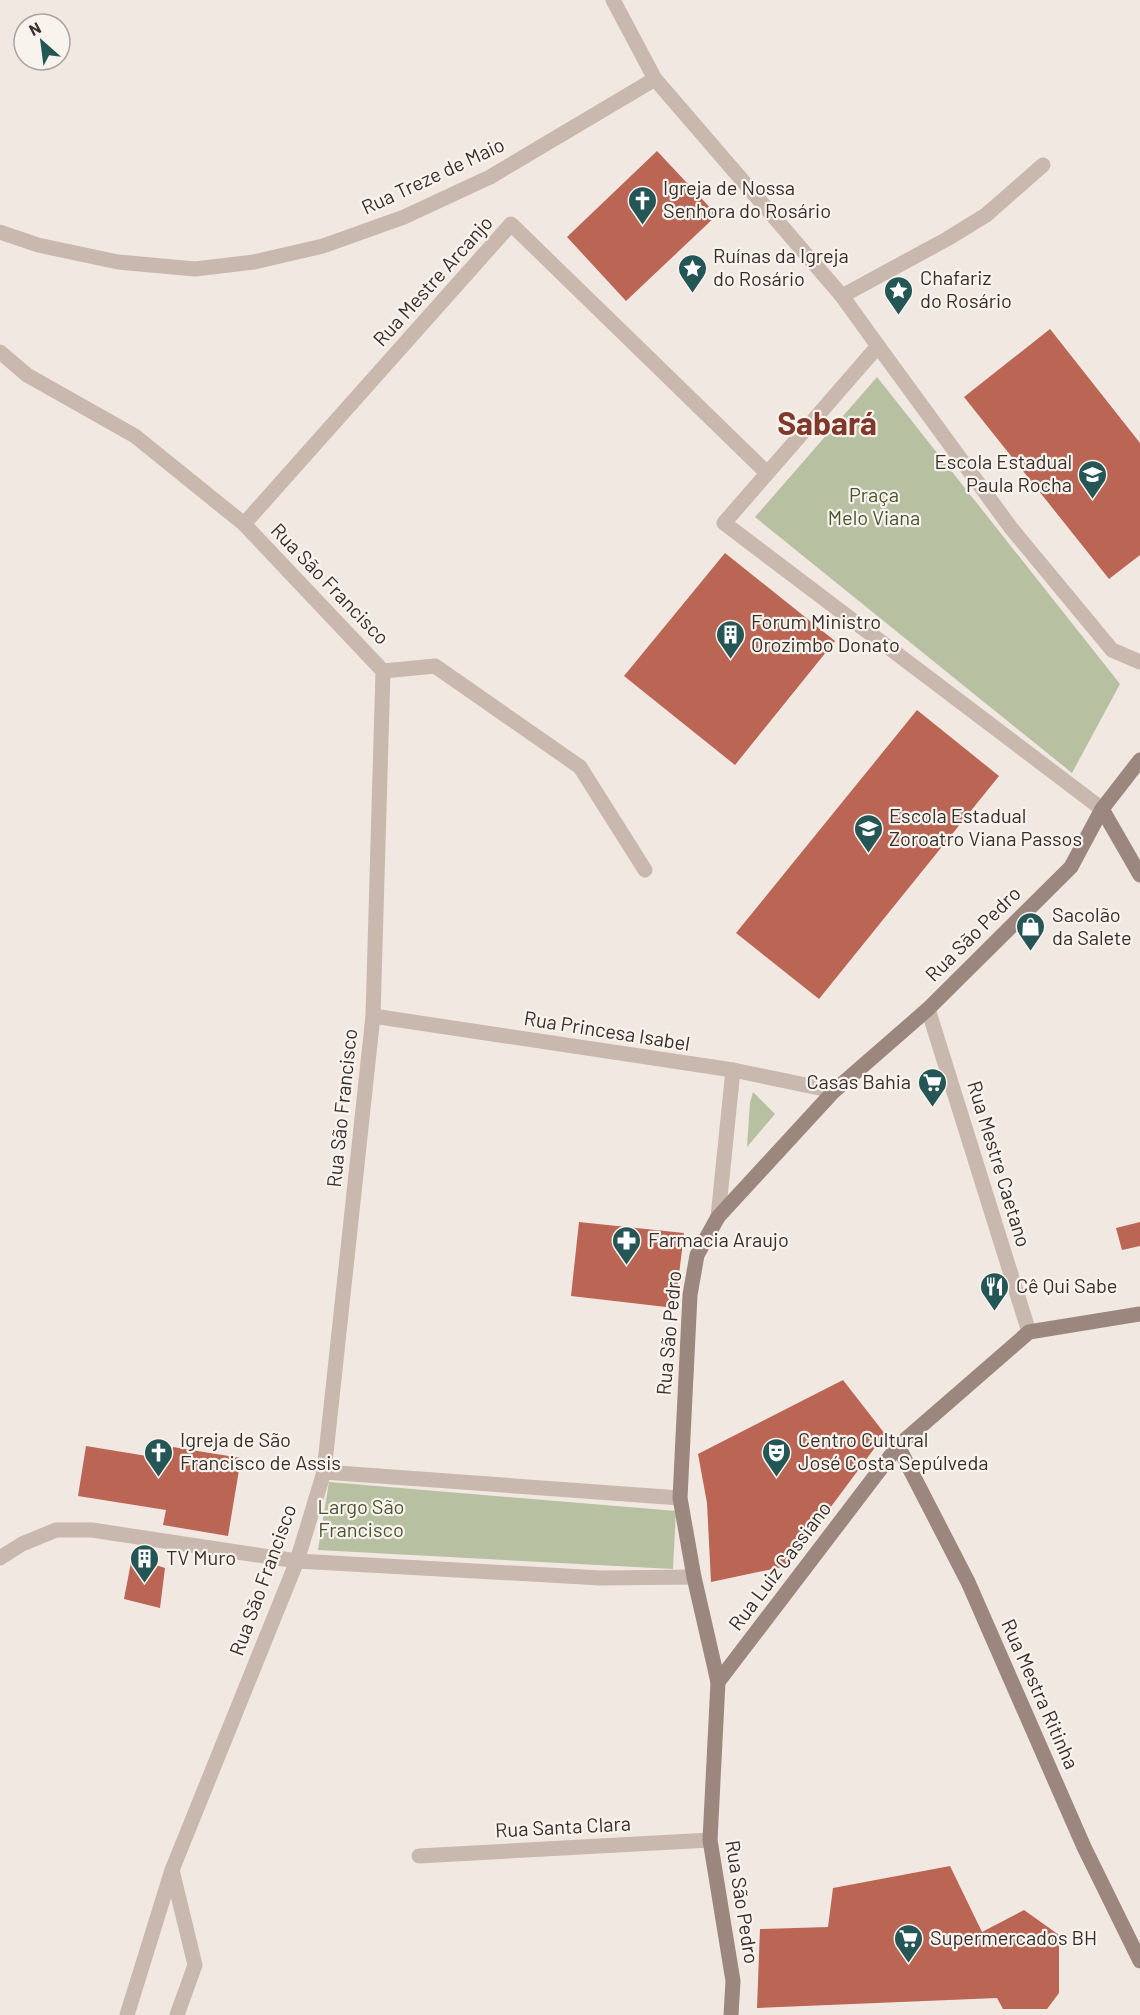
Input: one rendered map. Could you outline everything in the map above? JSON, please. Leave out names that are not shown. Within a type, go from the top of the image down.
[{"type":"main road","points":[[1140,760],[1102,809],[1140,875]]},
{"type":"main road","name":"Rua São Pedro","points":[[730,2015],[733,1981],[710,1840],[718,1682],[694,1577],[680,1498],[690,1295],[697,1255],[718,1217],[834,1091],[928,1008],[1071,867],[1102,809]]},
{"type":"main road","points":[[1029,1332],[1140,1314]]},
{"type":"main road","name":"Rua Luiz Cassiano","points":[[718,1682],[898,1446],[1029,1332]]},
{"type":"main road","name":"Rua Mestra Ritinha","points":[[898,1446],[968,1582],[1084,1847],[1140,1961]]},
{"type":"street","points":[[614,0],[655,79],[842,296],[1018,537],[1112,650],[1140,662]]},
{"type":"street","name":"Rua Treze de Maio","points":[[0,232],[38,245],[118,262],[195,269],[254,262],[323,246],[404,217],[490,177],[655,79]]},
{"type":"street","points":[[842,296],[986,215],[1043,165]]},
{"type":"street","name":"Rua Mestre Arcanjo","points":[[244,524],[512,224],[767,473]]},
{"type":"street","points":[[879,346],[724,523],[1102,809]]},
{"type":"street","name":"Rua São Francisco","points":[[0,352],[27,375],[135,436],[244,524],[383,671],[373,1016],[324,1472],[297,1561],[172,1870],[127,2015]]},
{"type":"street","points":[[383,671],[435,666],[580,767],[645,870]]},
{"type":"street","name":"Rua Mestre Caetano","points":[[928,1008],[1029,1332]]},
{"type":"street","name":"Rua Princesa Isabel","points":[[373,1016],[733,1070],[834,1091]]},
{"type":"street","points":[[718,1217],[733,1070]]},
{"type":"street","points":[[324,1472],[680,1498]]},
{"type":"street","points":[[0,1558],[22,1544],[56,1530],[92,1530],[297,1561],[601,1578],[694,1577]]},
{"type":"street","name":"Rua Santa Clara","points":[[419,1856],[710,1840]]},
{"type":"street","points":[[172,1870],[195,1965],[177,2015]]},
{"type":"green space","name":"Praça Melo Viana","points":[[877,377],[1120,684],[1072,773],[755,517]]},
{"type":"green space","points":[[753,1092],[775,1114],[747,1147],[750,1103]]},
{"type":"green space","name":"Largo São Francisco","points":[[329,1482],[676,1511],[673,1569],[318,1550]]},
{"type":"building","name":"Igreja de Nossa Senhora do Rosário","points":[[657,151],[717,215],[626,301],[567,237]]},
{"type":"building","name":"Escola Estadual Paula Rocha","points":[[1050,329],[1140,443],[1140,555],[1109,579],[964,397]]},
{"type":"building","name":"Forum Ministro Orozimbo Donato","points":[[725,553],[835,641],[735,765],[624,676]]},
{"type":"building","name":"Escola Estadual Zoroatro Viana Passos","points":[[917,710],[999,776],[819,999],[736,933]]},
{"type":"building","name":"Farmacia Araujo","points":[[579,1222],[684,1233],[675,1308],[571,1296]]},
{"type":"building","points":[[1140,1222],[1140,1246],[1122,1250],[1116,1228]]},
{"type":"building","name":"Centro Cultural José Costa Sepúlveda","points":[[843,1380],[885,1434],[787,1566],[711,1582],[707,1503],[698,1454]]},
{"type":"building","name":"Igreja de São Francisco de Assis","points":[[86,1446],[171,1460],[173,1447],[241,1458],[228,1536],[163,1525],[166,1510],[78,1496]]},
{"type":"building","name":"TV Muro","points":[[132,1557],[165,1568],[160,1608],[124,1599]]},
{"type":"building","name":"Supermercados BH","points":[[950,1866],[982,1932],[1024,1910],[1059,1935],[1059,1993],[1047,2009],[1003,2009],[997,1998],[757,2008],[760,1929],[828,1927],[833,1888]]},
{"type":"place","name":"Igreja de Nossa Senhora do Rosário","points":[[642,226]]},
{"type":"place","name":"Ruínas da Igreja do Rosário","points":[[692,294]]},
{"type":"place","name":"Chafariz do Rosário","points":[[899,316]]},
{"type":"place","name":"Escola Estadual Paula Rocha","points":[[1093,500]]},
{"type":"place","name":"Forum Ministro Orozimbo Donato","points":[[730,660]]},
{"type":"place","name":"Escola Estadual Zoroatro Viana Passos","points":[[868,854]]},
{"type":"place","name":"Sacolão da Salete","points":[[1031,952]]},
{"type":"place","name":"Casas Bahia","points":[[932,1108]]},
{"type":"place","name":"Farmacia Araujo","points":[[627,1266]]},
{"type":"place","name":"Cê Qui Sabe","points":[[995,1312]]},
{"type":"place","name":"Igreja de São Francisco de Assis","points":[[159,1478]]},
{"type":"place","name":"Centro Cultural José Costa Sepúlveda","points":[[777,1478]]},
{"type":"place","name":"TV Muro","points":[[145,1584]]},
{"type":"place","name":"Supermercados BH","points":[[909,1964]]},
{"type":"district","name":"Sabará","points":[[827,424]]}]
